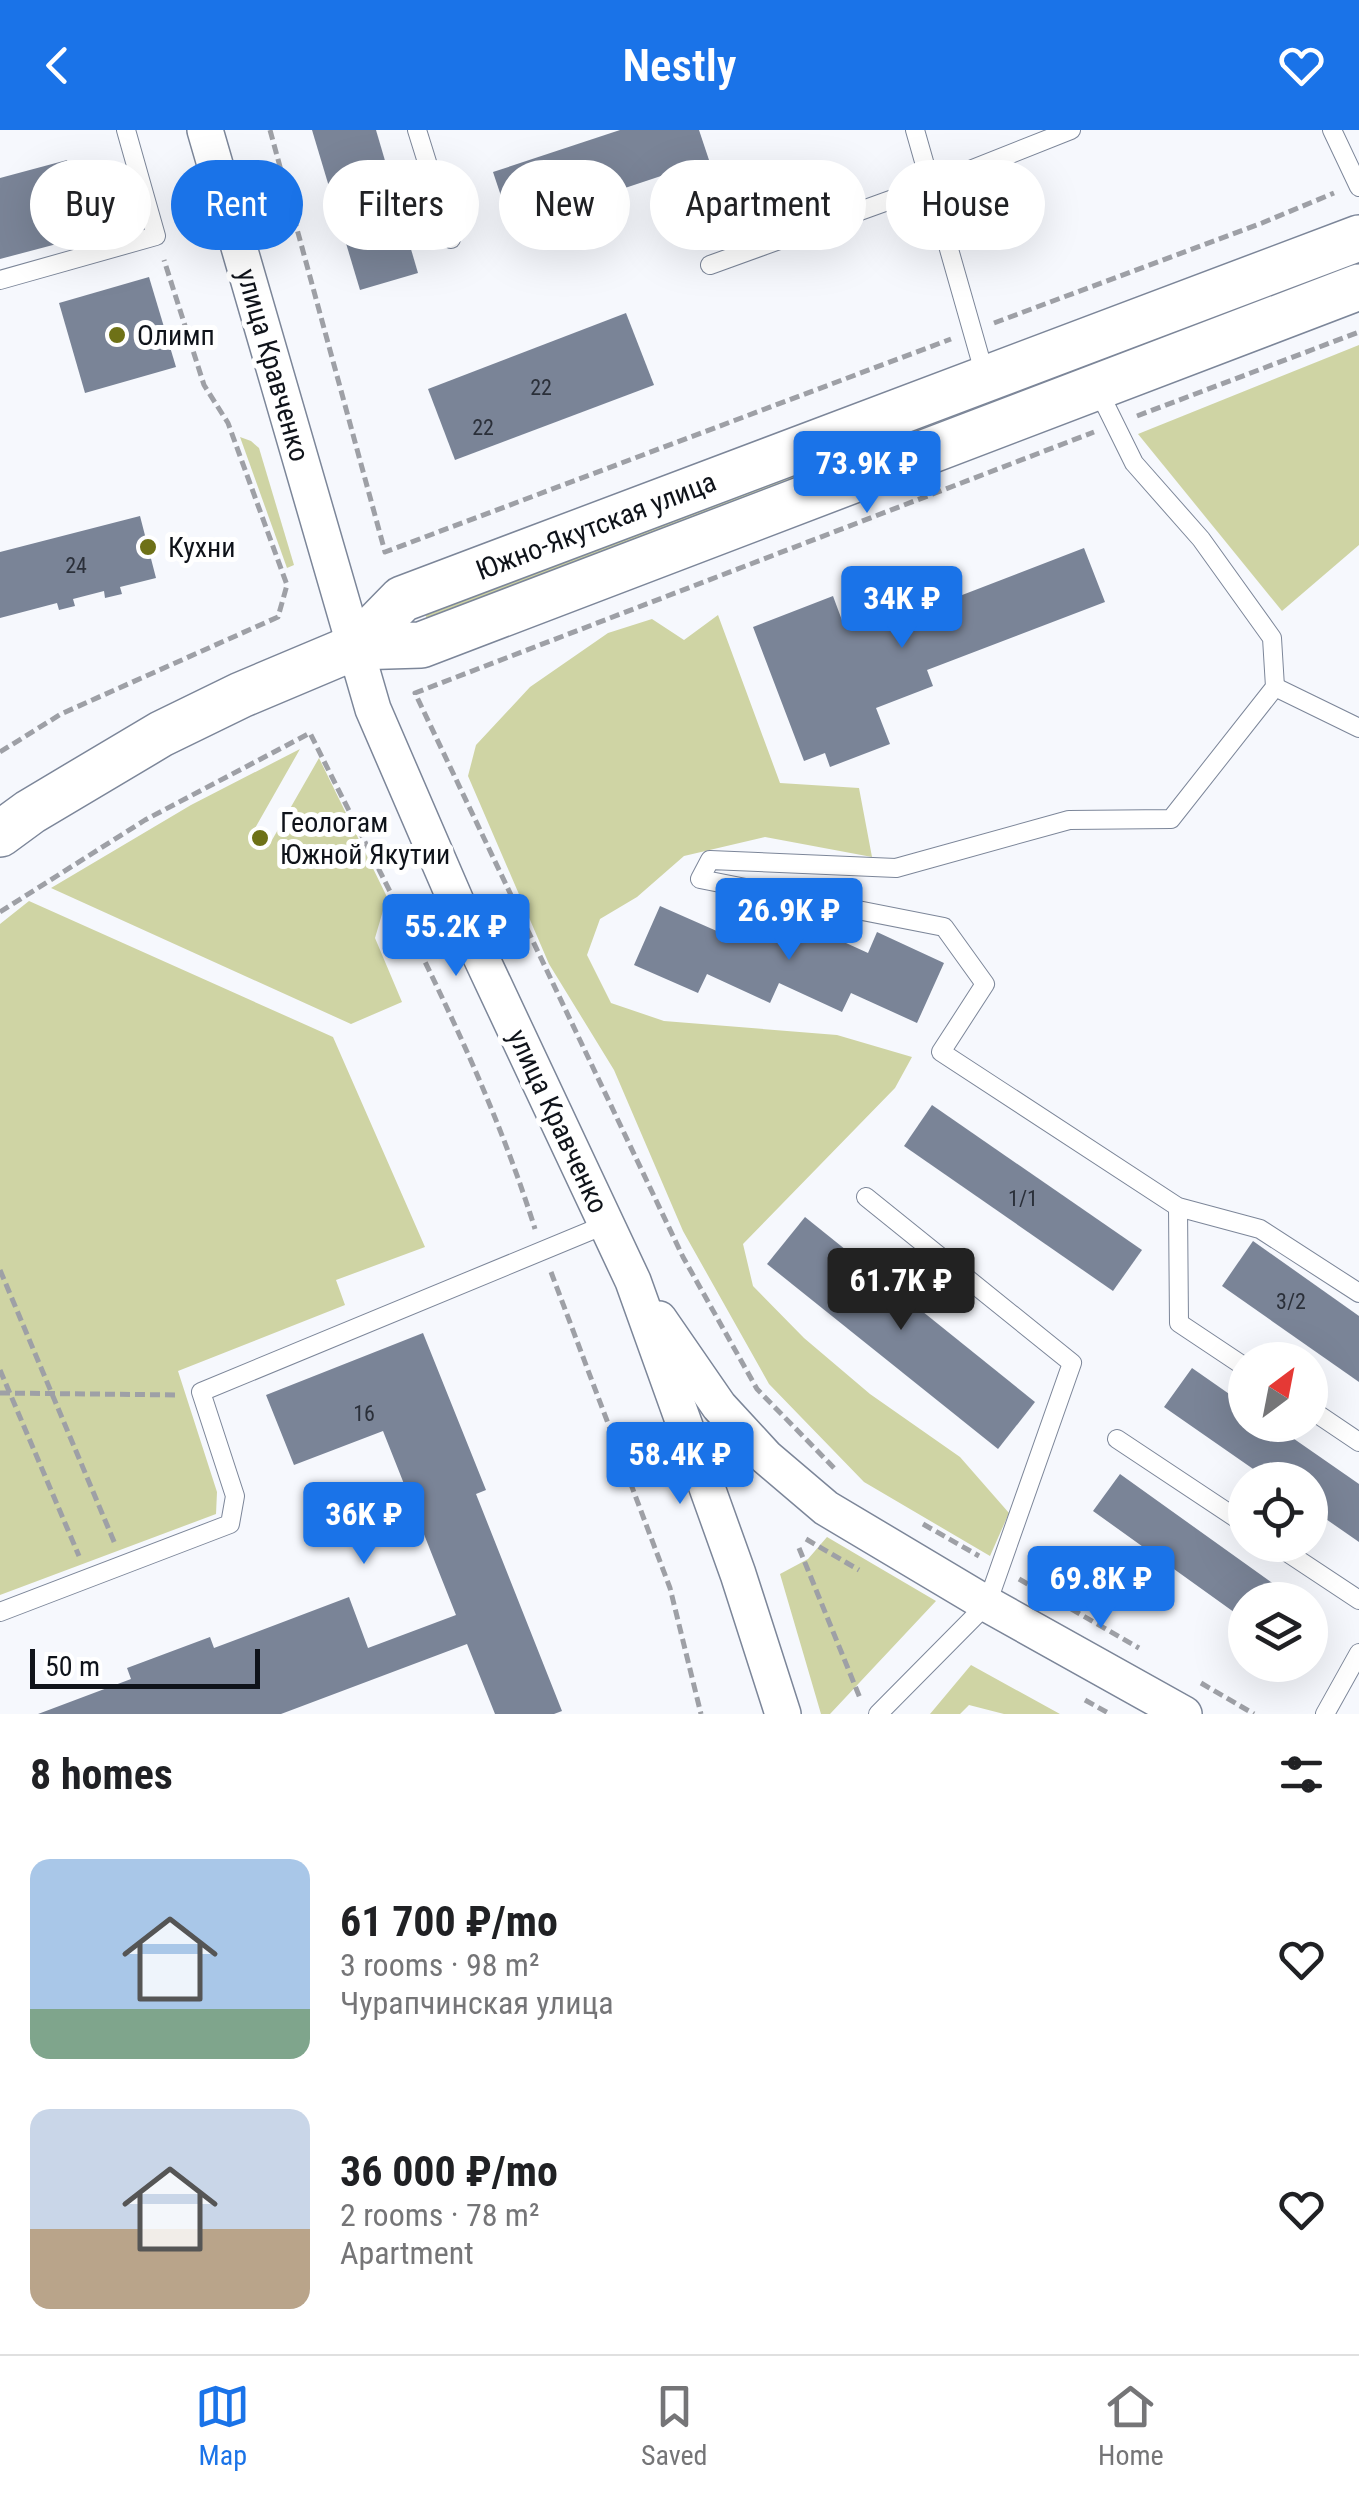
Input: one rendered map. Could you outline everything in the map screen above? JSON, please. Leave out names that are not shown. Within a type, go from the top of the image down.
[{"type":"street","name":"улица Кравченко","points":[[205,130],[373,709],[464,918],[633,1281],[738,1574],[782,1714]]},
{"type":"street","name":"Южно-Якутская улица","points":[[0,834],[161,734],[355,647],[402,599],[1359,238]]},
{"type":"street","name":"Южно-Якутская улица","points":[[355,647],[421,645],[1106,406],[1359,287]]},
{"type":"street","points":[[633,1281],[720,1406],[766,1456],[826,1508],[1184,1714]]},
{"type":"lane","points":[[0,280],[156,236],[126,130]]},
{"type":"lane","points":[[417,130],[426,160]]},
{"type":"lane","points":[[916,130],[925,160]]},
{"type":"lane","points":[[995,160],[1071,130]]},
{"type":"lane","points":[[1332,130],[1358,185]]},
{"type":"lane","points":[[710,265],[886,202]]},
{"type":"lane","points":[[950,250],[986,380]]},
{"type":"lane","points":[[1106,406],[1134,463],[1201,539],[1272,638],[1276,687],[1172,819],[1070,820],[896,868],[710,860],[700,880],[944,927],[985,984],[941,1052],[1178,1208],[1260,1229],[1359,1293]]},
{"type":"lane","points":[[1276,687],[1359,728]]},
{"type":"lane","points":[[866,1197],[1072,1363],[987,1604],[878,1714]]},
{"type":"lane","points":[[1178,1208],[1179,1323],[1228,1356]]},
{"type":"lane","points":[[0,1612],[230,1524],[234,1496],[202,1392],[607,1224]]},
{"type":"lane","points":[[1328,1422],[1359,1442]]},
{"type":"lane","points":[[1117,1439],[1228,1513]]},
{"type":"lane","points":[[1302,1562],[1359,1600]]},
{"type":"lane","points":[[1325,1714],[1359,1653]]},
{"type":"path","points":[[270,130],[385,552],[1358,185]]},
{"type":"path","points":[[0,752],[61,714],[278,617],[288,585],[228,422],[204,385],[156,236]]},
{"type":"path","points":[[845,1480],[757,1389],[682,1257],[415,693],[1106,406],[1359,332]]},
{"type":"path","points":[[0,912],[145,820],[310,733],[446,1009],[517,1171],[542,1251],[670,1588],[701,1714]]},
{"type":"path","points":[[0,1270],[123,1565]]},
{"type":"path","points":[[0,1370],[88,1578]]},
{"type":"path","points":[[0,1392],[162,1397],[202,1392]]},
{"type":"path","points":[[914,1519],[1152,1656]]},
{"type":"path","points":[[799,1548],[867,1714]]},
{"type":"path","points":[[1186,1675],[1254,1714]]},
{"type":"green space","points":[[1359,345],[1359,545],[1282,611],[1138,434]]},
{"type":"green space","points":[[1058,370],[1064,384],[430,625],[424,612]]},
{"type":"green space","points":[[240,437],[259,448],[294,565],[287,568]]},
{"type":"green space","points":[[718,615],[780,783],[859,788],[872,857],[765,837],[684,856],[637,897],[600,919],[587,955],[611,1003],[664,1021],[837,1035],[912,1057],[895,1088],[743,1244],[753,1286],[804,1338],[870,1394],[960,1457],[1009,1513],[990,1556],[864,1482],[769,1384],[683,1231],[614,1070],[549,964],[468,776],[476,745],[530,687],[608,633],[652,619],[684,640]]},
{"type":"green space","points":[[300,749],[250,837],[268,847],[319,758],[387,897],[375,938],[402,1002],[351,1024],[51,888],[191,805]]},
{"type":"green space","points":[[29,901],[333,1037],[425,1247],[336,1280],[345,1305],[178,1371],[217,1492],[216,1514],[0,1595],[0,924]]},
{"type":"green space","points":[[827,1537],[936,1601],[830,1714],[821,1714],[780,1574],[808,1559]]},
{"type":"green space","points":[[971,1665],[1060,1714],[1004,1714],[969,1705],[960,1714],[930,1714]]},
{"type":"building","points":[[312,130],[376,130],[385,160],[323,160],[323,167]]},
{"type":"building","points":[[620,130],[699,130],[709,160],[650,160],[650,180],[630,186],[630,160],[529,160]]},
{"type":"building","points":[[30,170],[30,250],[34,250],[0,259],[0,178]]},
{"type":"building","points":[[348,250],[411,250],[418,273],[360,290]]},
{"type":"building","name":"Олимп","points":[[149,277],[176,367],[85,393],[59,303]]},
{"type":"building","points":[[626,313],[654,385],[455,460],[428,389]]},
{"type":"building","points":[[140,516],[156,578],[120,587],[122,594],[105,598],[104,591],[73,599],[75,606],[59,610],[57,603],[0,618],[0,552]]},
{"type":"building","points":[[1084,548],[1105,602],[927,670],[933,686],[876,708],[890,744],[830,767],[825,753],[804,761],[753,627],[833,596],[843,623],[899,602],[905,617]]},
{"type":"building","points":[[660,906],[719,932],[728,913],[791,942],[800,922],[868,953],[877,932],[944,963],[917,1023],[851,993],[842,1012],[779,983],[770,1003],[707,974],[698,993],[634,965]]},
{"type":"building","points":[[932,1105],[1142,1250],[1113,1291],[904,1146]]},
{"type":"building","points":[[805,1217],[1035,1402],[998,1449],[767,1264]]},
{"type":"building","points":[[1253,1241],[1359,1316],[1359,1382],[1328,1360],[1328,1342],[1302,1342],[1222,1286]]},
{"type":"building","points":[[423,1333],[486,1490],[476,1494],[562,1711],[495,1714],[467,1644],[281,1714],[38,1714],[131,1679],[127,1668],[210,1637],[214,1648],[349,1597],[368,1648],[456,1615],[383,1431],[294,1465],[266,1395]]},
{"type":"building","points":[[1192,1368],[1228,1393],[1228,1442],[1298,1442],[1327,1462],[1243,1462],[1164,1407]]},
{"type":"building","points":[[1328,1462],[1359,1484],[1359,1542],[1328,1520]]},
{"type":"building","points":[[1120,1474],[1228,1551],[1228,1562],[1243,1562],[1271,1582],[1228,1582],[1228,1608],[1093,1511]]},
{"type":"place","name":"Олимп","points":[[117,335]]},
{"type":"place","name":"Кухни","points":[[148,547]]},
{"type":"place","name":"Геологам Южной Якутии","points":[[260,838]]}]
